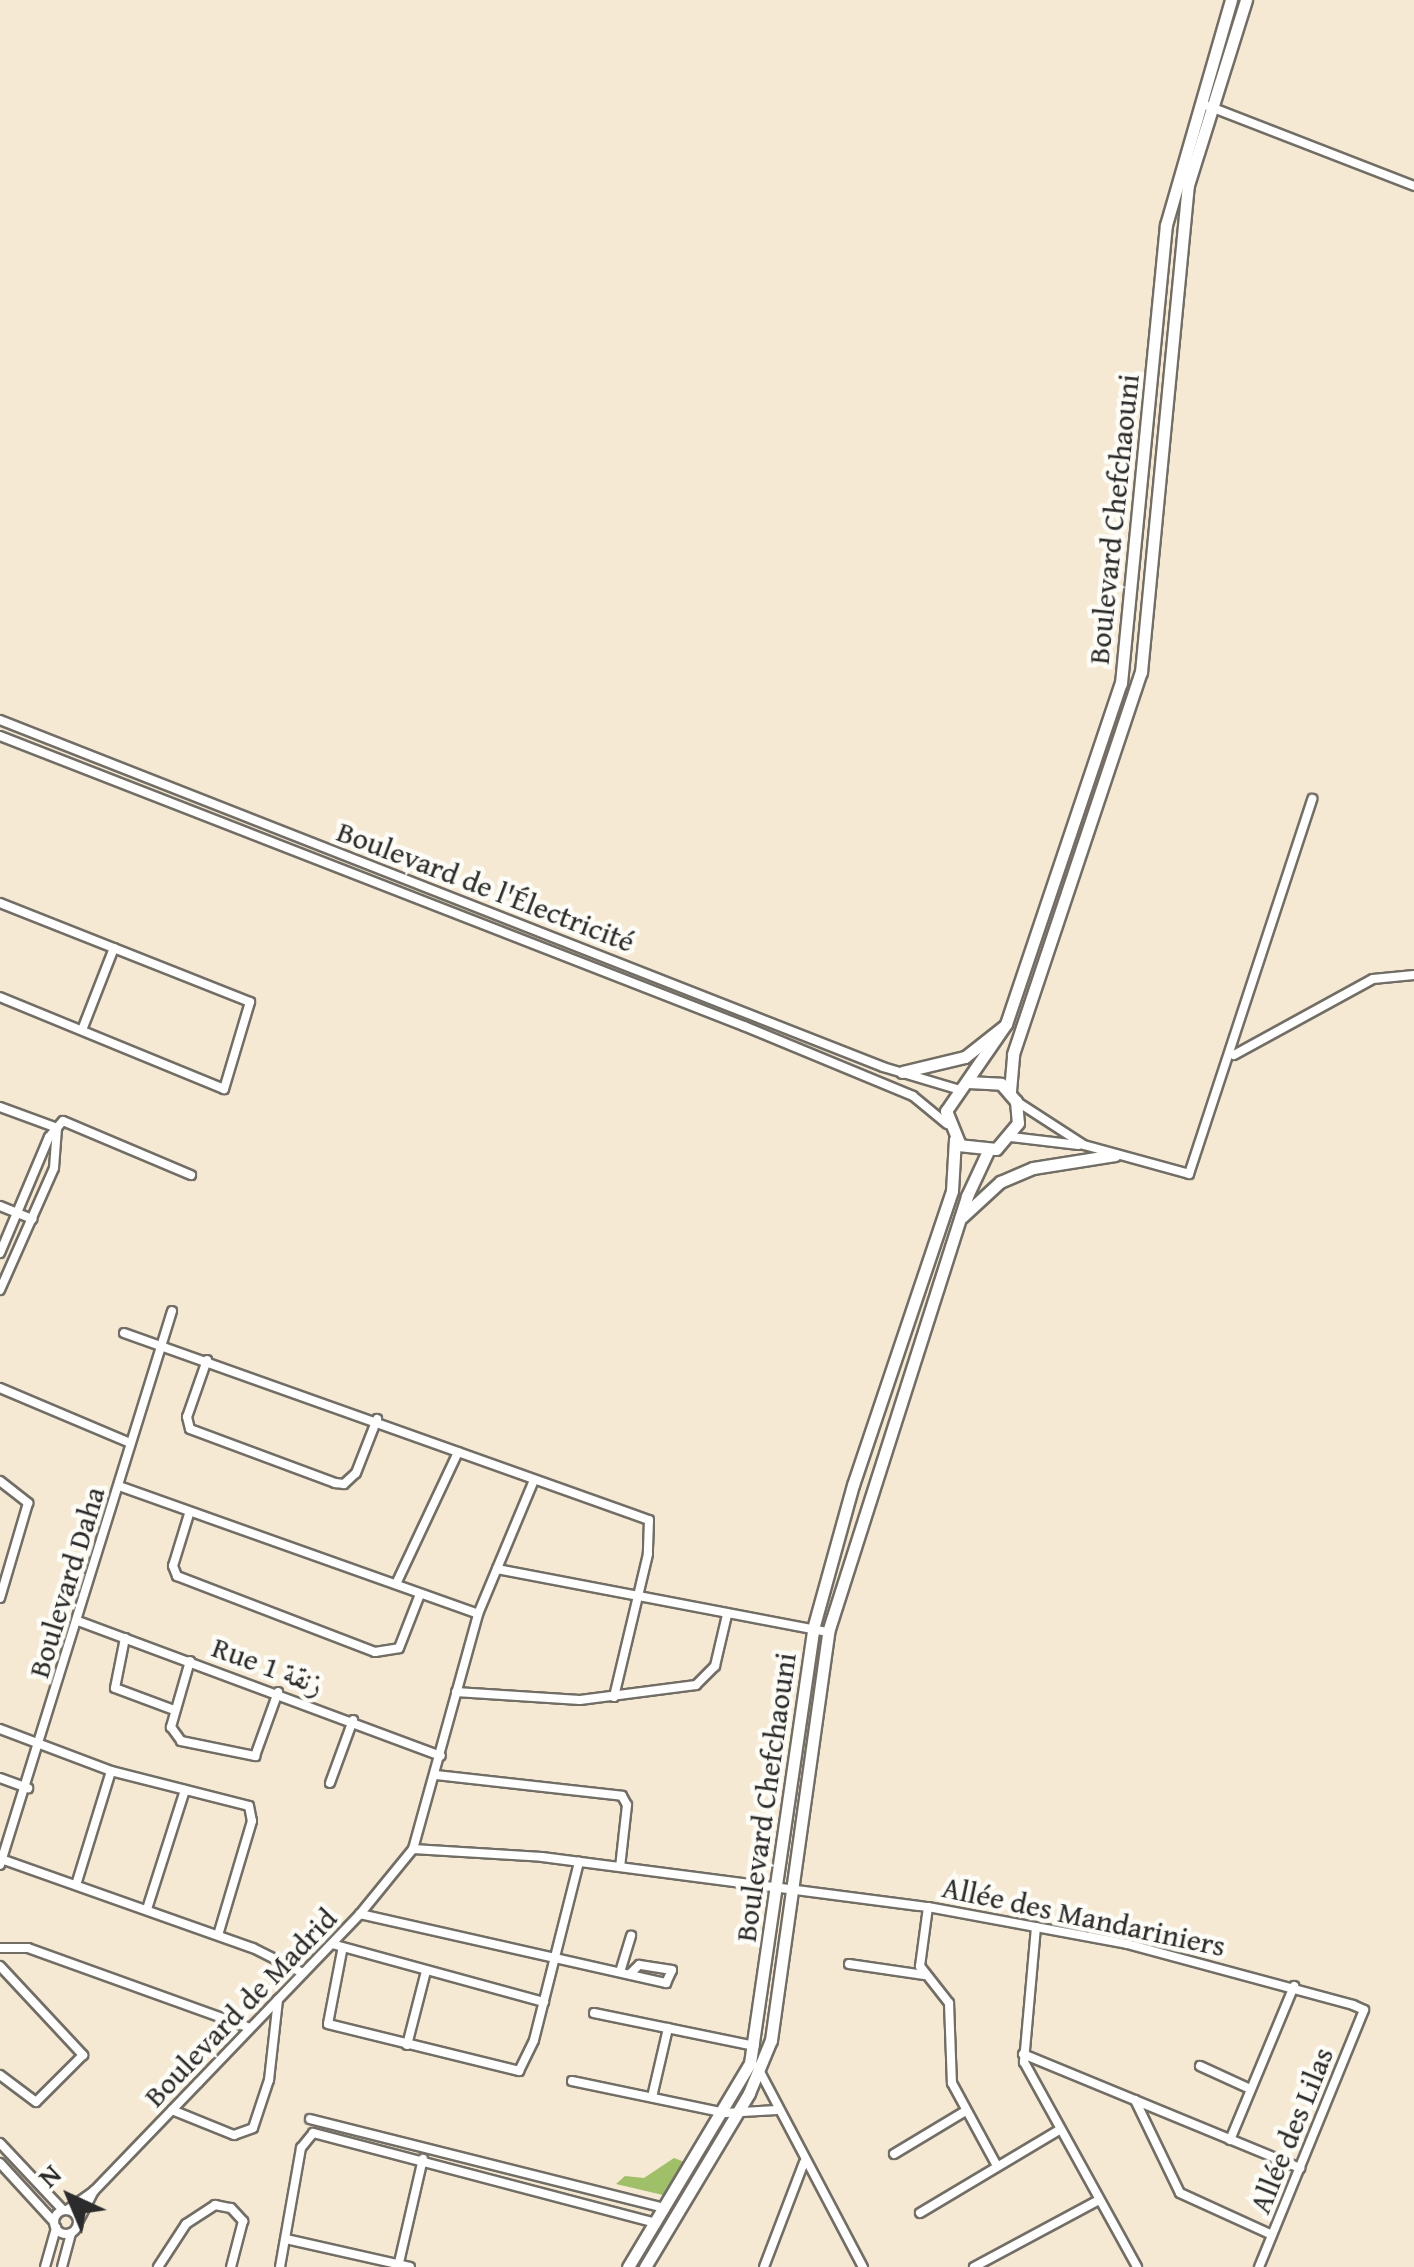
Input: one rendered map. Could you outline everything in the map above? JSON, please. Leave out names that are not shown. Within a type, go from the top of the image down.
[{"type":"street","name":"Boulevard Chefchaouni","points":[[947,1124],[962,1085],[1006,1024],[1126,658],[1166,225],[1198,102],[1231,0]]},
{"type":"street","name":"Boulevard Chefchaouni","points":[[1011,1137],[1013,1054],[1142,672],[1186,196],[1246,0]]},
{"type":"street","points":[[1198,102],[1414,186]]},
{"type":"street","name":"Boulevard de l'Électricité","points":[[0,720],[902,1072],[962,1085]]},
{"type":"street","name":"Boulevard de l'Électricité","points":[[0,736],[744,1026],[913,1096],[947,1124]]},
{"type":"street","points":[[947,1124],[956,1140],[988,1151],[1011,1137],[1084,1145],[1189,1174],[1232,1055],[1312,799]]},
{"type":"street","points":[[0,902],[250,1002],[224,1089],[0,997]]},
{"type":"street","points":[[82,1030],[114,948]]},
{"type":"street","points":[[1232,1055],[1384,974],[1414,975]]},
{"type":"street","points":[[902,1072],[965,1057],[1006,1024]]},
{"type":"street","points":[[962,1085],[990,1080],[1084,1145]]},
{"type":"street","points":[[0,1107],[57,1128]]},
{"type":"street","points":[[0,1253],[57,1128],[72,1121],[191,1176]]},
{"type":"street","points":[[0,1290],[58,1154],[57,1128]]},
{"type":"street","name":"Boulevard Chefchaouni","points":[[755,2067],[813,1630],[853,1486],[952,1191],[956,1140]]},
{"type":"street","name":"Boulevard Chefchaouni","points":[[645,2267],[772,2040],[828,1632],[960,1220],[988,1151]]},
{"type":"street","points":[[960,1220],[1000,1182],[1033,1168],[1115,1155]]},
{"type":"street","points":[[0,1206],[33,1219]]},
{"type":"street","name":"Boulevard Daha","points":[[2,1861],[41,1747],[172,1310]]},
{"type":"street","points":[[124,1332],[376,1419],[649,1520],[652,1533],[614,1696]]},
{"type":"street","points":[[207,1360],[187,1418],[190,1429],[334,1482],[344,1484],[356,1473],[376,1419]]},
{"type":"street","points":[[0,1388],[130,1443]]},
{"type":"street","points":[[396,1584],[458,1452]]},
{"type":"street","name":"Boulevard de Madrid","points":[[55,2225],[65,2210],[94,2191],[332,1944],[413,1849],[442,1756],[478,1614],[534,1480]]},
{"type":"street","points":[[0,1481],[28,1503],[5,1565],[0,1598]]},
{"type":"street","points":[[119,1486],[478,1614]]},
{"type":"street","points":[[189,1514],[173,1566],[177,1576],[375,1652],[398,1648],[420,1594]]},
{"type":"street","points":[[497,1570],[828,1632]]},
{"type":"street","points":[[456,1692],[614,1696],[706,1680],[727,1614]]},
{"type":"street","name":"Rue 1 زنقة","points":[[78,1620],[442,1756]]},
{"type":"street","points":[[125,1638],[115,1688],[174,1710]]},
{"type":"street","points":[[190,1661],[174,1710],[175,1738],[255,1756],[278,1692]]},
{"type":"street","points":[[330,1784],[353,1720]]},
{"type":"street","points":[[0,1729],[111,1772],[241,1801],[252,1810],[218,1934]]},
{"type":"street","points":[[76,1885],[111,1772]]},
{"type":"street","points":[[436,1775],[622,1796],[627,1805],[620,1867]]},
{"type":"street","points":[[0,1778],[28,1788]]},
{"type":"street","points":[[148,1909],[184,1790]]},
{"type":"street","points":[[413,1849],[579,1862],[790,1889]]},
{"type":"street","points":[[2,1861],[218,1934],[303,1973]]},
{"type":"street","points":[[342,1950],[328,2024],[519,2071],[544,2002],[579,1862]]},
{"type":"street","name":"Allée des Mandariniers","points":[[790,1889],[1036,1926],[1294,1986],[1364,2010]]},
{"type":"street","points":[[928,1907],[920,1958],[924,1975],[949,2003],[949,2071],[964,2112],[996,2164]]},
{"type":"street","points":[[360,1914],[666,1983],[672,1970],[639,1965],[625,1973]]},
{"type":"street","points":[[1036,1926],[1023,2054],[1059,2130],[1133,2266]]},
{"type":"street","points":[[625,1973],[631,1936]]},
{"type":"street","points":[[332,1944],[342,1950],[544,2002]]},
{"type":"street","points":[[0,1948],[28,1948],[250,2028]]},
{"type":"street","points":[[318,1958],[337,1970]]},
{"type":"street","points":[[849,1964],[924,1975]]},
{"type":"street","points":[[0,2075],[36,2102],[78,2067],[83,2055],[1,1970]]},
{"type":"street","points":[[407,2045],[426,1971]]},
{"type":"street","points":[[1230,2140],[1294,1986]]},
{"type":"street","points":[[172,2110],[234,2135],[254,2128],[268,2080],[278,1999]]},
{"type":"street","name":"Allée des Lilas","points":[[1260,2267],[1364,2010]]},
{"type":"street","points":[[594,2013],[755,2046]]},
{"type":"street","points":[[652,2097],[668,2028]]},
{"type":"street","points":[[1023,2054],[1300,2168]]},
{"type":"street","points":[[1200,2066],[1250,2089]]},
{"type":"street","points":[[755,2067],[863,2267]]},
{"type":"street","points":[[572,2081],[731,2114],[776,2110]]},
{"type":"street","points":[[1135,2100],[1180,2193],[1272,2235]]},
{"type":"street","points":[[894,2154],[964,2112]]},
{"type":"street","name":"Boulevard Chefchaouni","points":[[628,2267],[664,2208],[731,2114]]},
{"type":"street","points":[[310,2119],[664,2208]]},
{"type":"street","points":[[920,2213],[969,2188],[996,2164],[1059,2130]]},
{"type":"street","points":[[280,2267],[309,2135],[423,2160],[656,2222]]},
{"type":"street","points":[[0,2142],[78,2220]]},
{"type":"street","points":[[398,2266],[423,2160]]},
{"type":"street","points":[[764,2267],[804,2162]]},
{"type":"street","points":[[0,2163],[55,2225],[71,2233]]},
{"type":"street","name":"Boulevard de Madrid","points":[[62,2267],[71,2233],[94,2191]]},
{"type":"street","points":[[974,2267],[1099,2200]]},
{"type":"street","points":[[158,2267],[178,2232],[216,2205],[231,2208],[243,2221],[231,2267]]},
{"type":"street","points":[[45,2267],[55,2225]]},
{"type":"street","points":[[286,2239],[410,2267]]},
{"type":"green space","points":[[674,2158],[687,2163],[663,2195],[616,2184],[625,2176],[644,2178]]}]
